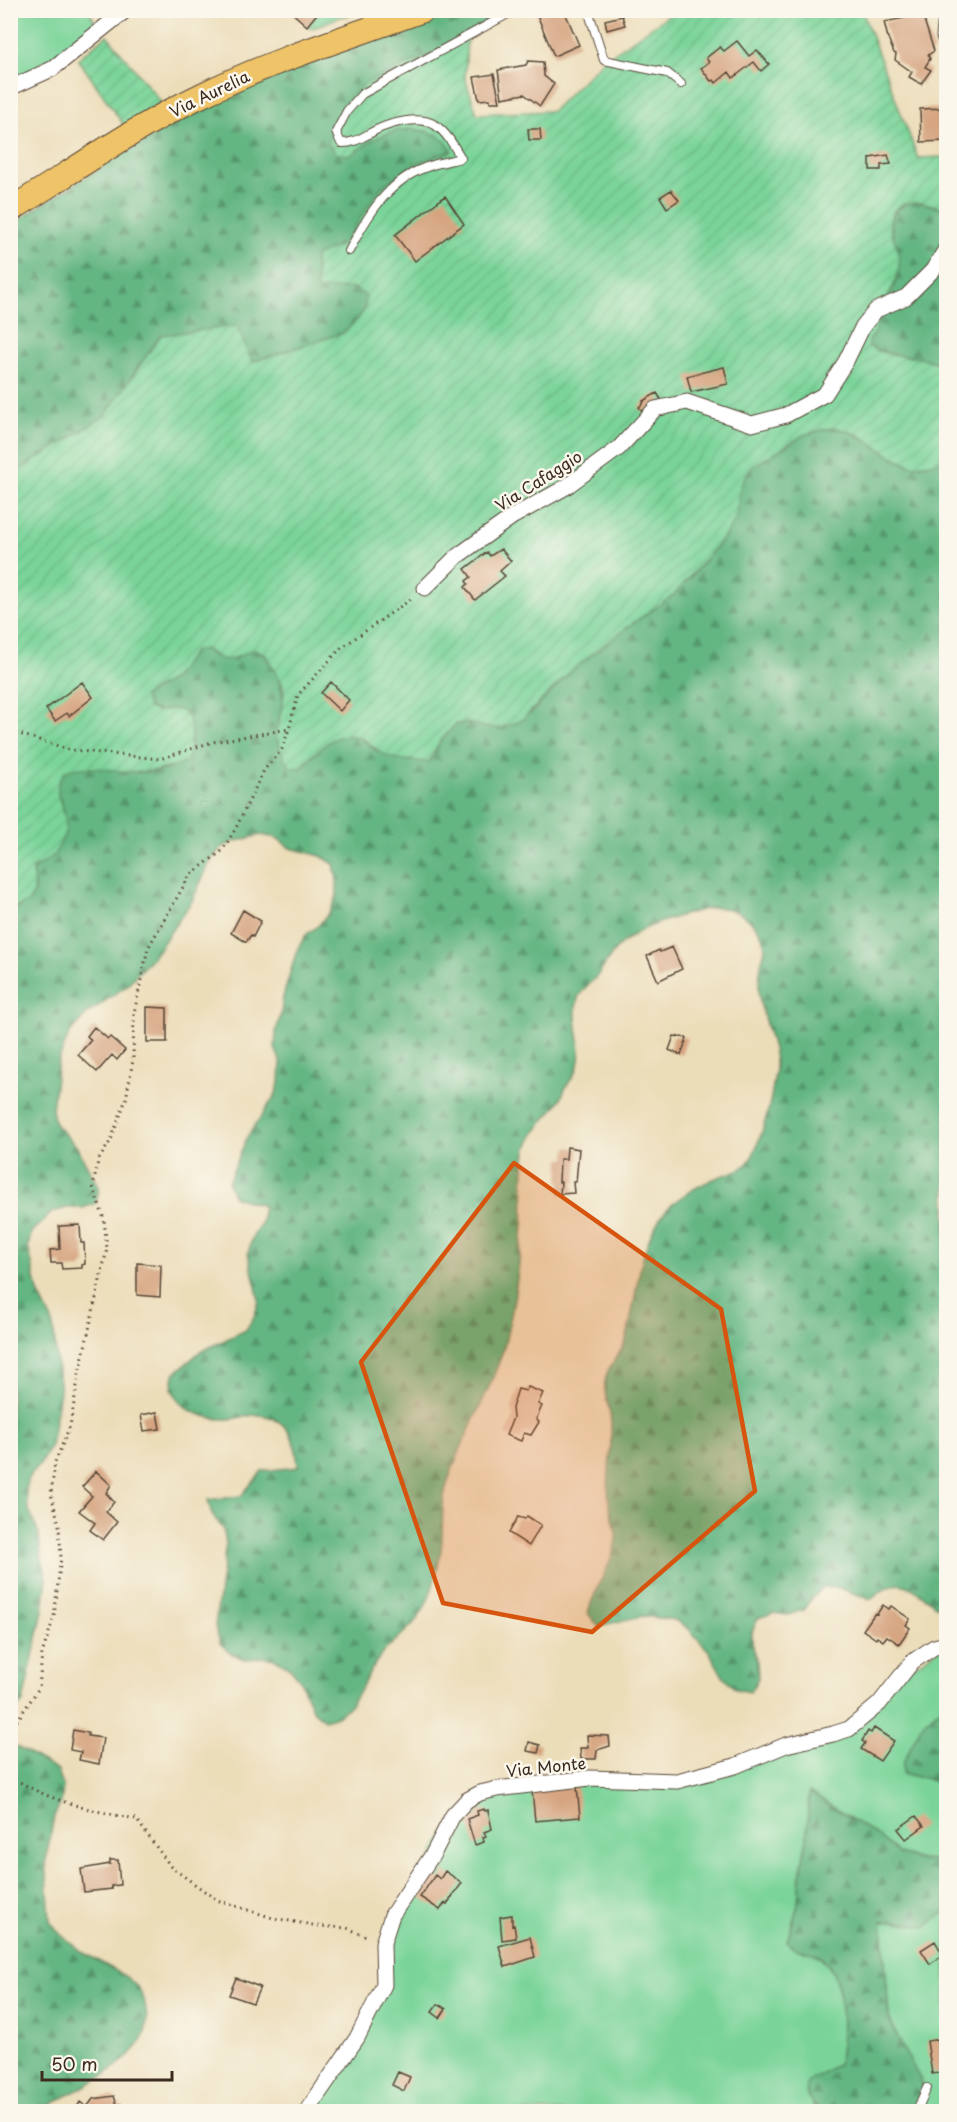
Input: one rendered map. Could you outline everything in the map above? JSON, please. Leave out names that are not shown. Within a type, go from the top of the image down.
[{"type":"main road","name":"Via Aurelia","points":[[10,210],[143,126],[201,95],[267,65],[423,10]]},
{"type":"street","points":[[10,88],[52,69],[126,10]]},
{"type":"street","points":[[946,16],[944,36],[946,40]]},
{"type":"street","name":"Via Cafaggio","points":[[425,588],[456,557],[512,517],[566,486],[619,448],[655,409],[687,402],[752,424],[786,415],[825,394],[846,361],[863,326],[876,310],[906,297],[933,270],[946,249]]},
{"type":"street","name":"Via Monte","points":[[306,2112],[357,2038],[384,1985],[383,1943],[392,1915],[433,1854],[453,1815],[467,1800],[480,1793],[590,1778],[677,1781],[735,1766],[786,1745],[849,1729],[879,1704],[912,1662],[934,1647],[946,1644]]},
{"type":"lane","points":[[349,250],[363,225],[389,190],[422,168],[461,158],[450,139],[434,124],[411,120],[381,128],[351,143],[341,143],[336,132],[347,111],[362,94],[515,10]]},
{"type":"lane","points":[[588,10],[604,60],[668,73],[681,84]]},
{"type":"lane","points":[[916,2112],[927,2088]]},
{"type":"path","points":[[10,1731],[39,1688],[42,1654],[54,1617],[61,1557],[59,1524],[51,1494],[55,1462],[70,1426],[79,1374],[107,1249],[104,1219],[93,1187],[98,1161],[111,1140],[126,1099],[133,1060],[134,1013],[148,948],[190,875],[222,851],[245,811],[264,770],[282,749],[298,695],[341,648],[425,588]]},
{"type":"path","points":[[10,731],[71,750],[160,759],[212,742],[289,729]]},
{"type":"path","points":[[10,1776],[26,1786],[85,1809],[136,1819],[171,1867],[217,1900],[273,1918],[318,1926],[347,1928],[383,1943]]},
{"type":"highlighted area","points":[[514,1163],[721,1309],[755,1491],[592,1632],[443,1603],[361,1362]]},
{"type":"green space","points":[[23,10],[89,11],[96,23],[50,67],[11,84],[10,13]]},
{"type":"green space","points":[[320,11],[373,11],[339,17],[311,29],[307,26]]},
{"type":"green space","points":[[459,11],[508,11],[467,38],[351,155],[378,137],[409,129],[438,136],[452,151],[414,164],[381,187],[343,244],[315,256],[342,288],[355,288],[366,296],[365,308],[358,319],[343,333],[252,362],[161,335],[104,417],[22,468],[11,478],[11,224],[96,170],[214,103],[270,77]]},
{"type":"green space","points":[[675,11],[862,11],[918,158],[946,157],[946,210],[930,204],[912,202],[903,204],[892,215],[890,228],[899,256],[898,273],[892,289],[876,310],[876,332],[869,340],[868,346],[887,353],[927,360],[946,367],[946,455],[937,462],[913,466],[891,456],[859,435],[837,428],[803,435],[753,466],[746,474],[741,485],[735,521],[722,540],[674,595],[634,622],[571,671],[521,721],[501,728],[467,723],[456,724],[440,741],[429,762],[392,758],[360,738],[342,736],[327,743],[301,768],[290,767],[276,737],[284,694],[282,683],[265,654],[255,649],[225,660],[205,649],[194,651],[173,679],[144,697],[149,708],[158,712],[171,709],[181,710],[187,715],[191,732],[188,762],[169,768],[137,772],[93,768],[66,771],[58,789],[66,823],[65,833],[54,855],[33,869],[34,892],[29,902],[11,909],[11,478],[22,468],[104,417],[161,335],[237,326],[252,362],[343,333],[358,319],[365,308],[366,296],[354,288],[317,290],[315,256],[343,244],[381,187],[414,164],[452,151],[438,136],[409,129],[378,137],[351,155],[337,154],[329,145],[328,139],[344,104],[356,91],[369,82],[467,38],[465,78],[477,114],[552,111],[604,60]]},
{"type":"green space","points":[[107,35],[161,102],[125,127],[78,59]]},
{"type":"green space","points":[[911,201],[946,210],[946,367],[927,360],[887,353],[868,346],[874,313],[891,292],[897,277],[898,259],[891,222],[900,207]]},
{"type":"green space","points":[[837,428],[870,442],[891,456],[911,465],[933,462],[946,455],[946,1601],[937,1606],[911,1588],[898,1584],[890,1586],[870,1599],[839,1588],[823,1587],[803,1610],[788,1615],[773,1613],[758,1618],[752,1632],[752,1647],[757,1662],[758,1678],[750,1692],[736,1689],[724,1678],[709,1651],[688,1628],[675,1620],[643,1616],[598,1626],[588,1613],[611,1558],[616,1538],[608,1493],[611,1425],[605,1382],[610,1367],[626,1340],[648,1242],[664,1213],[681,1197],[716,1178],[740,1169],[748,1162],[759,1139],[772,1093],[775,1061],[761,1008],[759,991],[760,969],[765,949],[763,939],[750,920],[729,909],[713,908],[667,920],[631,936],[616,949],[578,998],[576,1014],[580,1052],[578,1064],[560,1100],[528,1144],[524,1170],[521,1250],[508,1330],[496,1370],[446,1488],[438,1565],[429,1596],[419,1617],[381,1655],[347,1708],[339,1715],[324,1720],[312,1709],[300,1680],[290,1668],[276,1659],[261,1657],[245,1660],[230,1653],[220,1643],[215,1626],[226,1543],[223,1528],[212,1515],[208,1500],[241,1496],[262,1471],[298,1467],[296,1451],[287,1429],[275,1419],[255,1415],[228,1419],[216,1418],[188,1409],[172,1390],[174,1374],[200,1352],[246,1330],[255,1315],[259,1300],[248,1253],[253,1236],[261,1223],[264,1206],[234,1197],[228,1183],[247,1137],[275,1096],[280,1080],[281,1063],[275,1048],[276,1031],[297,950],[306,935],[330,912],[337,896],[334,864],[321,856],[290,848],[277,838],[261,835],[233,842],[221,848],[211,860],[192,901],[156,953],[126,986],[87,1014],[69,1034],[58,1062],[52,1109],[55,1124],[77,1147],[99,1188],[96,1203],[83,1208],[67,1208],[53,1212],[32,1231],[28,1246],[38,1292],[53,1323],[60,1392],[51,1445],[40,1464],[29,1476],[26,1490],[28,1507],[39,1534],[40,1550],[47,1579],[43,1611],[23,1702],[11,1716],[11,909],[18,908],[34,892],[33,869],[53,856],[64,815],[57,791],[58,779],[72,768],[92,766],[138,772],[170,769],[188,716],[174,710],[158,712],[149,708],[144,697],[173,679],[194,651],[205,649],[213,656],[234,660],[243,653],[255,649],[266,657],[279,678],[283,694],[276,737],[302,768],[327,743],[342,736],[360,738],[379,752],[435,753],[440,741],[456,724],[467,723],[489,728],[531,713],[571,671],[653,610],[690,578],[735,521],[741,485],[753,466],[803,435]]},
{"type":"green space","points":[[946,1644],[946,1703],[921,1726],[903,1774],[925,1778],[943,1785],[946,1796],[943,1813],[946,1819],[946,1855],[943,1858],[924,1861],[899,1854],[878,1836],[809,1793],[807,1839],[800,1875],[798,1905],[788,1941],[814,1953],[827,1963],[838,1989],[842,2021],[838,2064],[832,2068],[813,2106],[819,2111],[308,2112],[385,1986],[385,1944],[444,1834],[479,1796],[589,1784],[678,1786],[833,1735],[905,1672]]},
{"type":"green space","points":[[946,1703],[946,1796],[943,1785],[925,1778],[903,1774],[903,1763],[921,1726]]},
{"type":"green space","points":[[10,1743],[58,1771],[63,1786],[61,1803],[54,1816],[46,1860],[50,1921],[60,1934],[84,1953],[127,1977],[139,1989],[147,2018],[145,2034],[138,2046],[127,2058],[103,2076],[50,2105],[35,2109],[11,2110],[10,1955],[13,1954],[10,1941]]},
{"type":"green space","points":[[809,1792],[878,1836],[899,1854],[924,1861],[943,1858],[946,1855],[946,1911],[926,1927],[894,1921],[882,1922],[889,2018],[925,2088],[914,2111],[819,2111],[807,2096],[806,2085],[810,2080],[838,2064],[842,2021],[838,1988],[826,1962],[812,1952],[793,1947],[787,1941],[798,1905],[800,1875],[807,1839]]},
{"type":"green space","points":[[946,1911],[946,2111],[914,2111],[905,2052],[889,2018],[882,1922],[894,1921],[926,1927]]},
{"type":"building","points":[[289,10],[320,10],[307,26]]},
{"type":"building","points":[[535,10],[564,10],[579,45],[554,56]]},
{"type":"building","points":[[904,10],[928,10],[930,18],[924,20],[934,51],[928,55],[930,59],[925,67],[931,70],[921,84],[909,77],[912,72],[895,60],[896,54],[888,38],[884,22],[905,18]]},
{"type":"building","points":[[622,16],[625,25],[607,30],[605,20]]},
{"type":"building","points":[[737,41],[749,56],[757,50],[769,64],[761,71],[754,62],[733,78],[729,72],[716,83],[714,80],[711,81],[701,68],[709,62],[706,58],[720,47],[724,51]]},
{"type":"building","points":[[528,61],[543,62],[544,76],[554,84],[540,106],[524,94],[502,98],[498,70],[526,65]]},
{"type":"building","points":[[494,74],[500,102],[490,102],[490,99],[479,100],[474,77]]},
{"type":"building","points":[[946,108],[946,141],[921,142],[920,109]]},
{"type":"building","points":[[528,129],[540,129],[541,140],[529,140]]},
{"type":"building","points":[[888,155],[891,164],[881,165],[881,170],[870,170],[870,158]]},
{"type":"building","points":[[671,190],[679,200],[667,208],[660,197]]},
{"type":"building","points":[[445,196],[464,224],[415,261],[395,235]]},
{"type":"building","points":[[724,367],[728,384],[691,392],[687,376]]},
{"type":"building","points":[[657,393],[662,401],[643,412],[639,407],[643,401]]},
{"type":"building","points":[[501,549],[511,561],[500,571],[505,576],[475,600],[465,587],[468,584],[466,581],[471,577],[465,569],[487,552],[490,556]]},
{"type":"building","points":[[82,682],[93,697],[69,716],[67,713],[55,721],[46,709]]},
{"type":"building","points":[[331,682],[349,700],[340,711],[321,693]]},
{"type":"building","points":[[243,910],[261,921],[253,937],[251,935],[246,942],[231,933]]},
{"type":"building","points":[[672,947],[682,969],[658,981],[647,956]]},
{"type":"building","points":[[147,1007],[167,1008],[167,1042],[147,1042]]},
{"type":"building","points":[[94,1027],[125,1050],[117,1060],[112,1055],[97,1072],[78,1055],[91,1040],[87,1036]]},
{"type":"building","points":[[674,1036],[687,1038],[681,1055],[669,1050]]},
{"type":"building","points":[[567,1147],[579,1149],[576,1182],[573,1182],[574,1193],[560,1194],[560,1159],[566,1159]]},
{"type":"building","points":[[80,1225],[85,1264],[82,1268],[62,1269],[61,1263],[51,1263],[50,1250],[60,1249],[59,1226]]},
{"type":"building","points":[[137,1263],[161,1265],[160,1297],[137,1295]]},
{"type":"building","points":[[528,1387],[543,1393],[538,1404],[542,1406],[536,1419],[539,1422],[531,1435],[524,1433],[521,1441],[506,1435],[513,1418],[512,1408],[518,1389],[526,1391]]},
{"type":"building","points":[[157,1412],[160,1429],[144,1431],[141,1415]]},
{"type":"building","points":[[96,1471],[111,1485],[106,1493],[114,1502],[106,1512],[117,1522],[103,1540],[90,1530],[95,1523],[79,1511],[92,1496],[82,1487]]},
{"type":"building","points":[[527,1516],[541,1525],[529,1546],[509,1533],[518,1517],[525,1519]]},
{"type":"building","points":[[883,1605],[889,1609],[891,1606],[910,1619],[906,1625],[910,1628],[899,1644],[887,1636],[883,1641],[877,1637],[876,1639],[863,1630]]},
{"type":"building","points":[[874,1728],[894,1741],[880,1761],[861,1749],[865,1743],[862,1741],[868,1731],[871,1733]]},
{"type":"building","points":[[73,1730],[88,1733],[88,1736],[103,1738],[99,1764],[79,1760],[81,1752],[70,1750]]},
{"type":"building","points":[[587,1735],[609,1736],[610,1746],[597,1750],[596,1759],[581,1759],[580,1748],[588,1748]]},
{"type":"building","points":[[529,1742],[540,1745],[538,1753],[527,1751]]},
{"type":"building","points":[[577,1787],[580,1817],[535,1821],[532,1790]]},
{"type":"building","points":[[488,1810],[492,1829],[484,1832],[486,1836],[483,1837],[484,1842],[475,1845],[467,1819],[478,1815],[477,1811]]},
{"type":"building","points":[[916,1816],[924,1826],[906,1839],[898,1829]]},
{"type":"building","points":[[110,1860],[118,1860],[120,1885],[111,1886],[112,1889],[84,1892],[81,1869],[110,1864]]},
{"type":"building","points":[[445,1871],[462,1883],[440,1910],[420,1897],[435,1875],[440,1879]]},
{"type":"building","points":[[512,1915],[512,1926],[514,1925],[516,1938],[502,1940],[500,1917]]},
{"type":"building","points":[[530,1937],[535,1957],[505,1967],[499,1946]]},
{"type":"building","points":[[935,1941],[943,1955],[930,1964],[921,1950]]},
{"type":"building","points":[[236,1978],[260,1987],[253,2003],[229,1995]]},
{"type":"building","points":[[438,2004],[446,2009],[440,2018],[432,2012]]},
{"type":"building","points":[[946,2038],[946,2072],[932,2074],[927,2041]]},
{"type":"building","points":[[398,2072],[410,2077],[404,2091],[392,2085]]},
{"type":"building","points":[[114,2096],[117,2105],[121,2104],[121,2112],[74,2112],[80,2102],[87,2107],[93,2099]]}]
